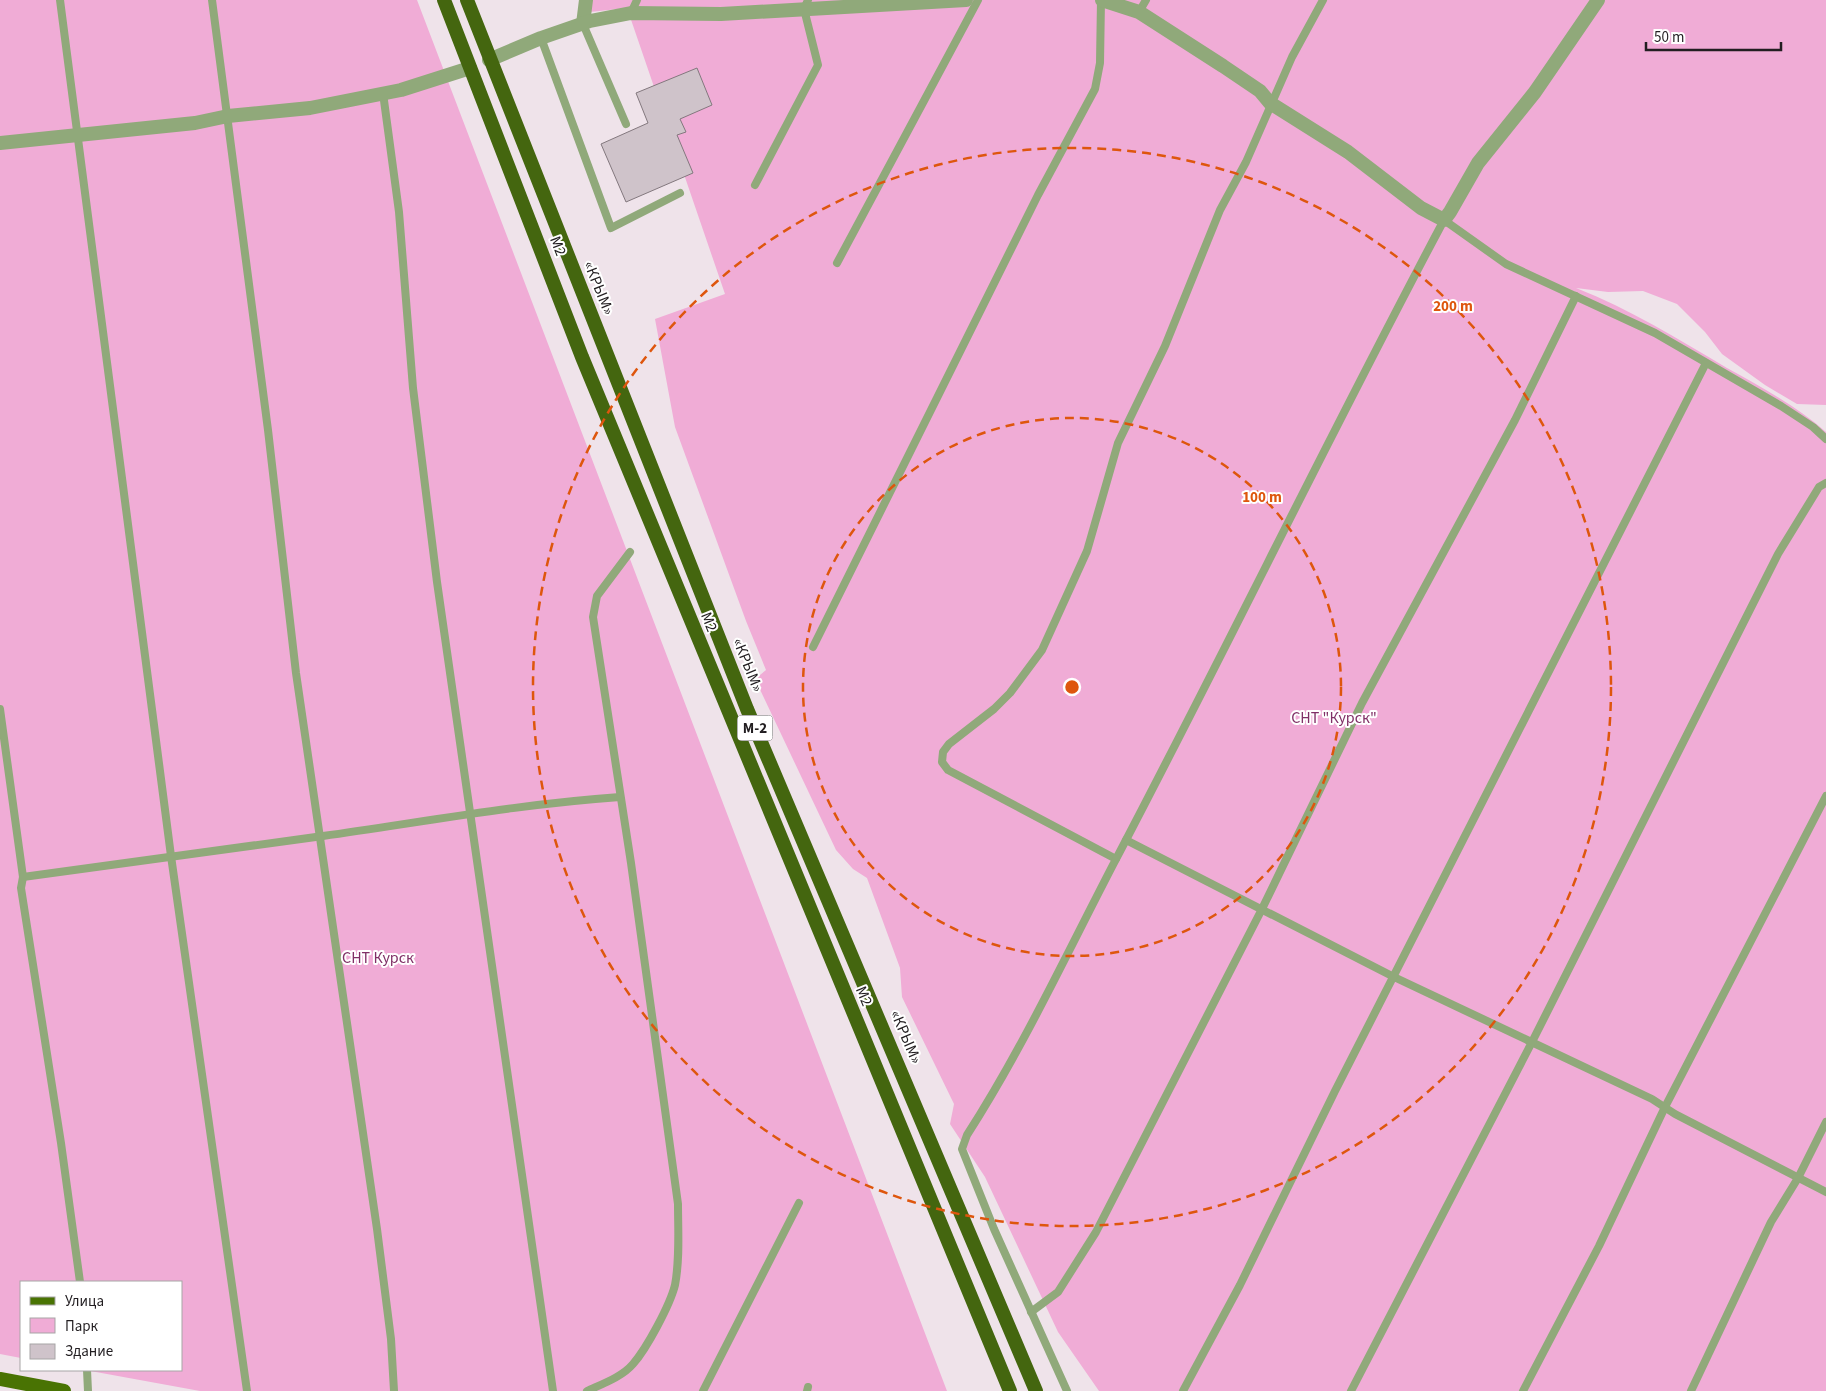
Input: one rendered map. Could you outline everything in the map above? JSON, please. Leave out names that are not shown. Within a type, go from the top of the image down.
[{"type":"highway","name":"М2","points":[[444,0],[582,357],[1010,1391]]},
{"type":"highway","name":"«КРЫМ»","points":[[466,0],[749,715],[1036,1391]]},
{"type":"main road","points":[[0,1379],[64,1391]]},
{"type":"street","points":[[583,24],[586,0]]},
{"type":"street","points":[[489,60],[541,38],[634,6],[721,14],[806,4],[966,0]]},
{"type":"street","points":[[1102,0],[1139,12],[1245,81],[1260,92],[1270,103],[1348,152],[1421,208],[1444,220],[1478,163],[1535,92],[1598,0]]},
{"type":"street","points":[[0,143],[195,123],[228,116],[310,108],[383,93],[470,68]]},
{"type":"lane","points":[[60,0],[171,856],[247,1391]]},
{"type":"lane","points":[[212,0],[228,116],[296,673],[377,1229],[391,1339],[394,1391]]},
{"type":"lane","points":[[837,262],[978,0]]},
{"type":"lane","points":[[813,647],[1038,195],[1095,89],[1100,63],[1102,0]]},
{"type":"lane","points":[[1139,12],[1146,0]]},
{"type":"lane","points":[[1116,859],[948,770],[942,762],[943,752],[949,744],[994,709],[1010,693],[1042,650],[1087,551],[1118,442],[1155,367],[1220,210],[1246,162],[1270,103],[1313,15],[1323,0]]},
{"type":"lane","points":[[754,185],[818,65],[806,4]]},
{"type":"lane","points":[[583,24],[626,124]]},
{"type":"lane","points":[[541,38],[612,228],[680,193]]},
{"type":"lane","points":[[383,93],[399,212],[415,407],[437,582],[553,1391]]},
{"type":"lane","points":[[1067,1391],[1031,1312],[962,1148],[966,1135],[1021,1040],[1126,840],[1359,379],[1444,220],[1506,264],[1656,332],[1780,406],[1812,427],[1826,439]]},
{"type":"lane","points":[[1031,1312],[1058,1292],[1096,1232],[1262,909],[1362,703],[1515,420],[1576,296]]},
{"type":"lane","points":[[1183,1391],[1240,1285],[1331,1099],[1706,363]]},
{"type":"lane","points":[[1351,1391],[1532,1042],[1778,554],[1819,487],[1826,483]]},
{"type":"lane","points":[[587,1391],[608,1382],[633,1364],[656,1328],[674,1286],[678,1248],[678,1204],[593,617],[596,596],[630,552]]},
{"type":"lane","points":[[0,709],[23,877],[21,888],[61,1143],[80,1281]]},
{"type":"lane","points":[[1523,1391],[1599,1246],[1665,1107],[1826,796]]},
{"type":"lane","points":[[23,877],[552,802],[620,797]]},
{"type":"lane","points":[[1126,840],[1394,977],[1652,1098],[1665,1107],[1826,1192]]},
{"type":"lane","points":[[1691,1391],[1771,1222],[1798,1178],[1826,1122]]},
{"type":"lane","points":[[703,1391],[799,1203]]},
{"type":"lane","points":[[87,1371],[88,1391]]},
{"type":"green space","name":"СНТ Курск","points":[[0,0],[417,0],[947,1391],[200,1391],[90,1371],[182,1371],[182,1281],[20,1281],[20,1358],[0,1354]]},
{"type":"green space","name":"СНТ \"Курск\"","points":[[591,0],[1826,0],[1826,405],[1797,404],[1765,385],[1722,354],[1705,332],[1677,304],[1643,291],[1608,292],[1576,288],[1615,305],[1672,335],[1778,397],[1826,432],[1826,1391],[1099,1391],[1058,1332],[985,1177],[950,1124],[954,1104],[902,997],[900,968],[867,878],[853,869],[836,850],[755,679],[766,670],[746,621],[675,427],[655,319],[725,294],[627,8],[590,12]]},
{"type":"building","points":[[697,68],[712,105],[680,119],[686,132],[677,135],[693,173],[626,202],[601,144],[648,123],[636,93]]}]
